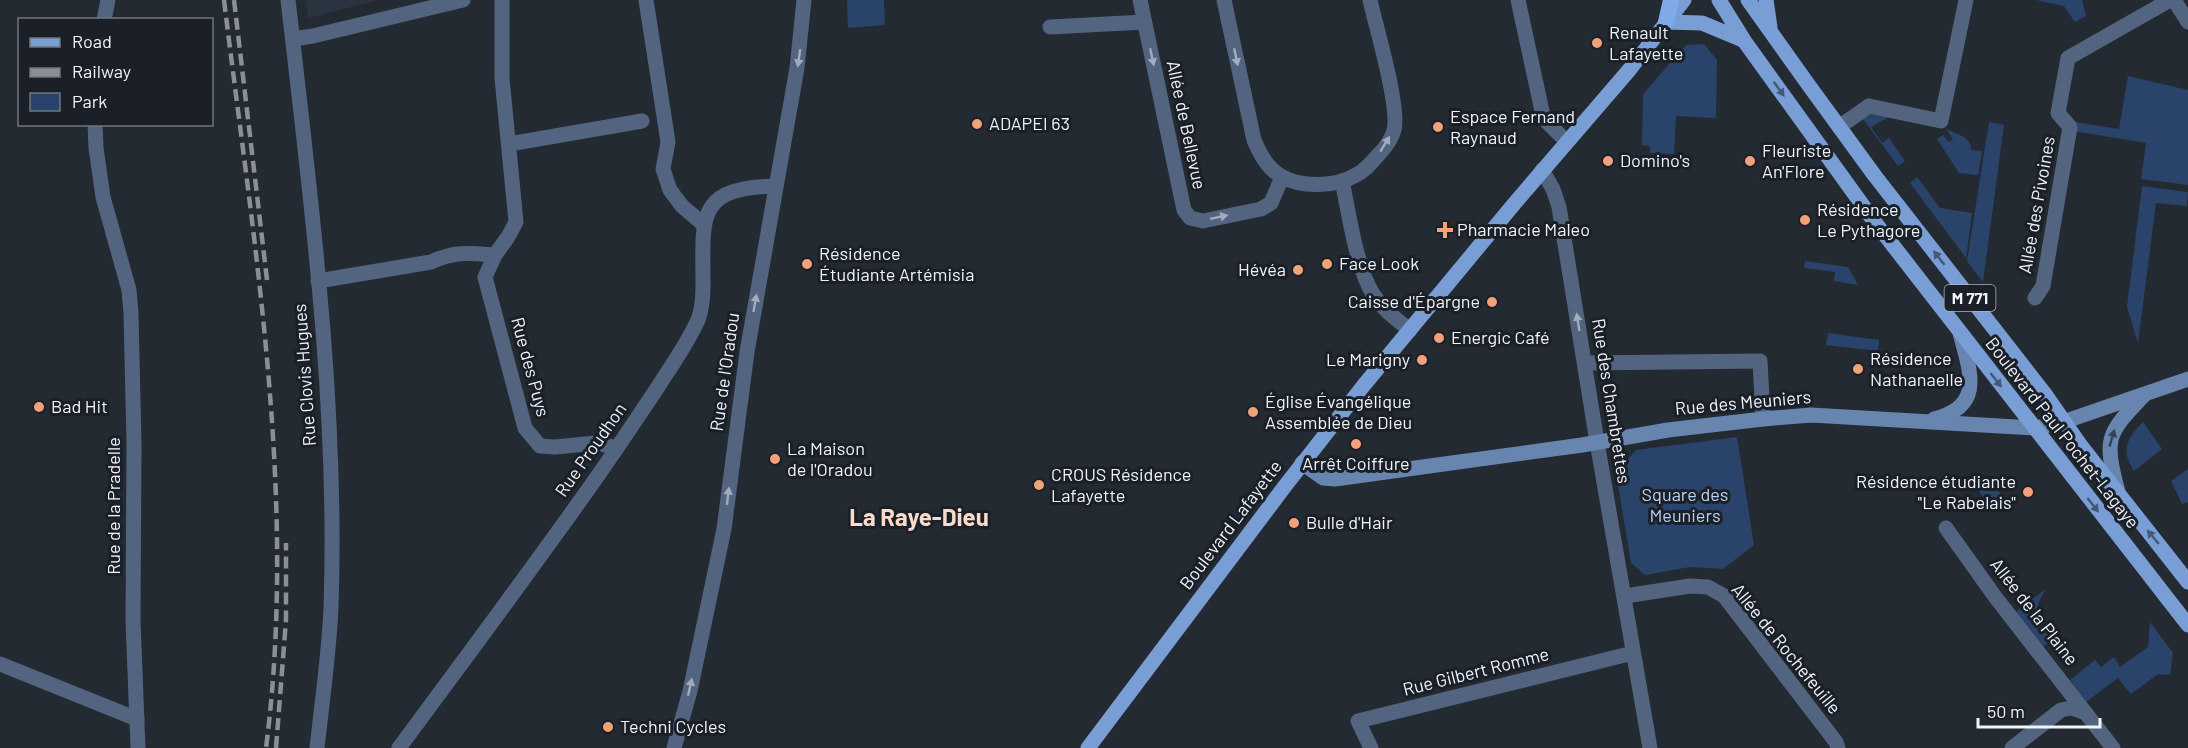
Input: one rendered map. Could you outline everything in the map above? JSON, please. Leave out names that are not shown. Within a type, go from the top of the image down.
[{"type":"highway","points":[[1666,21],[1671,0]]},
{"type":"main road","name":"Boulevard Lafayette","points":[[1088,748],[1302,463],[1542,170],[1630,69],[1684,0]]},
{"type":"main road","name":"Boulevard Paul Pochet-Lagaye","points":[[1719,0],[1745,42],[1874,221],[2188,625]]},
{"type":"main road","name":"Boulevard Paul Pochet-Lagaye","points":[[1748,0],[1839,127],[2044,394],[2063,422],[2188,582]]},
{"type":"main road","points":[[1766,0],[1771,33]]},
{"type":"main road","points":[[1666,21],[1702,23],[1745,42]]},
{"type":"main road","points":[[1922,423],[1949,416],[1963,404],[1969,394],[1971,373],[1960,333]]},
{"type":"main road","name":"Rue des Meuniers","points":[[1302,463],[1323,478],[1335,479],[1582,446],[1668,430],[1811,415],[2035,428],[2063,422],[2188,379]]},
{"type":"main road","points":[[2118,492],[2111,466],[2109,445],[2114,430],[2144,395]]},
{"type":"street","points":[[104,18],[108,0]]},
{"type":"street","name":"Rue Clovis Hugues","points":[[288,0],[318,281],[332,502],[331,610],[317,748]]},
{"type":"street","points":[[293,39],[463,0]]},
{"type":"street","name":"Rue des Puys","points":[[502,0],[502,78],[516,222],[495,255],[485,277],[525,428],[540,446],[555,447],[596,443],[617,448]]},
{"type":"street","points":[[646,0],[668,142],[663,169],[670,190],[682,206],[703,224],[708,211],[717,199],[755,186],[776,186]]},
{"type":"street","name":"Rue de l'Oradou","points":[[674,748],[690,691],[724,529],[747,352],[793,96],[802,37],[804,0]]},
{"type":"street","name":"Allée de Bellevue","points":[[1140,0],[1184,210],[1190,218],[1203,221],[1261,209],[1271,203],[1282,177]]},
{"type":"street","points":[[1224,0],[1254,140],[1260,154],[1268,165],[1282,177],[1305,183],[1342,181],[1355,176],[1366,169],[1384,148],[1394,130],[1394,106],[1370,0]]},
{"type":"street","points":[[1518,0],[1542,111],[1546,120],[1567,142]]},
{"type":"street","points":[[1839,127],[1869,106],[1941,121],[1966,0]]},
{"type":"street","name":"Allée des Pivoines","points":[[2035,298],[2043,286],[2070,127],[2058,112],[2068,58],[2170,0]]},
{"type":"street","points":[[2174,0],[2188,22]]},
{"type":"street","points":[[1050,27],[1144,22]]},
{"type":"street","points":[[509,144],[642,121]]},
{"type":"street","name":"Rue de la Pradelle","points":[[95,126],[103,197],[129,290],[131,313],[134,444],[133,621],[138,748]]},
{"type":"street","name":"Rue des Chambrettes","points":[[1542,170],[1560,207],[1597,442],[1650,748]]},
{"type":"street","points":[[1342,181],[1365,280],[1374,296],[1389,313],[1410,330]]},
{"type":"street","name":"Rue Proudhon","points":[[399,748],[617,448],[680,353],[698,321],[703,295],[703,224]]},
{"type":"street","points":[[318,281],[431,262],[460,252],[495,255]]},
{"type":"street","points":[[1585,363],[1760,361],[1762,419]]},
{"type":"street","name":"Allée de la Plaine","points":[[1947,528],[1996,598],[2113,748]]},
{"type":"street","name":"Allée de Rochefeuille","points":[[1625,596],[1690,586],[1708,587],[1724,597],[1836,742],[1838,748]]},
{"type":"street","name":"Rue Gilbert Romme","points":[[1371,748],[1358,721],[1633,653]]},
{"type":"street","points":[[0,664],[137,719]]},
{"type":"street","points":[[2012,748],[2061,710],[2071,708],[2086,713]]},
{"type":"shaded area","points":[[306,0],[378,0],[308,18]]},
{"type":"green space","points":[[847,0],[884,0],[885,25],[848,28]]},
{"type":"green space","points":[[2036,0],[2082,0],[2086,16],[2075,22],[2064,6]]},
{"type":"green space","points":[[1704,44],[1717,60],[1716,118],[1676,116],[1674,154],[1650,153],[1650,146],[1642,145],[1643,94],[1686,45]]},
{"type":"green space","points":[[2128,76],[2188,90],[2188,185],[2141,179],[2146,143],[2073,131],[2074,122],[2119,129]]},
{"type":"green space","points":[[1872,114],[1889,117],[1871,127],[1882,143],[1889,138],[1905,161],[1898,166],[1863,119]]},
{"type":"green space","points":[[1989,122],[2004,125],[1983,282],[1967,261]]},
{"type":"green space","points":[[1946,129],[1966,139],[1971,150],[1982,151],[1978,175],[1959,173],[1937,139],[1943,135],[1949,142],[1953,139]]},
{"type":"green space","points":[[1917,177],[1940,208],[1972,213],[1966,258],[1910,183]]},
{"type":"green space","points":[[2142,186],[2188,192],[2187,206],[2156,203],[2138,343],[2127,307]]},
{"type":"green space","points":[[1805,261],[1848,267],[1858,285],[1834,281],[1835,272],[1804,268]]},
{"type":"green space","points":[[1828,333],[1879,340],[1878,351],[1826,345]]},
{"type":"green space","points":[[2143,422],[2162,449],[2134,471],[2126,450],[2129,439]]},
{"type":"green space","name":"Square des Meuniers","points":[[1737,437],[1754,545],[1723,569],[1690,567],[1645,575],[1631,563],[1616,473],[1636,450]]},
{"type":"green space","points":[[2188,469],[2188,502],[2182,504],[2171,481]]},
{"type":"green space","points":[[1972,482],[1993,484],[2008,503],[1995,512]]},
{"type":"green space","points":[[2047,588],[2038,604],[2037,615],[2042,626],[2053,639],[2043,647],[2016,612]]},
{"type":"green space","points":[[2150,622],[2173,653],[2170,675],[2158,674],[2131,694],[2118,678],[2086,702],[2070,680],[2095,660],[2101,667],[2114,657],[2120,667],[2148,647]]},
{"type":"railway","points":[[224,0],[259,280],[275,467],[277,561],[275,654],[266,748]]},
{"type":"railway","points":[[234,0],[267,280]]},
{"type":"railway","points":[[276,748],[286,620],[286,543]]},
{"type":"place","name":"Renault Lafayette","points":[[1597,43]]},
{"type":"place","name":"ADAPEI 63","points":[[977,124]]},
{"type":"place","name":"Espace Fernand Raynaud","points":[[1438,127]]},
{"type":"place","name":"Domino's","points":[[1608,161]]},
{"type":"place","name":"Fleuriste An'Flore","points":[[1750,161]]},
{"type":"place","name":"Résidence Le Pythagore","points":[[1805,220]]},
{"type":"place","name":"Pharmacie Maleo","points":[[1445,230]]},
{"type":"place","name":"Résidence Étudiante Artémisia","points":[[807,264]]},
{"type":"place","name":"Face Look","points":[[1327,264]]},
{"type":"place","name":"Hévéa","points":[[1298,270]]},
{"type":"place","name":"Caisse d'Épargne","points":[[1492,302]]},
{"type":"place","name":"Energic Café","points":[[1439,338]]},
{"type":"place","name":"Le Marigny","points":[[1422,360]]},
{"type":"place","name":"Résidence Nathanaelle","points":[[1858,369]]},
{"type":"place","name":"Bad Hit","points":[[39,407]]},
{"type":"place","name":"Église Évangélique Assemblée de Dieu","points":[[1253,412]]},
{"type":"place","name":"Arrêt Coiffure","points":[[1356,444]]},
{"type":"place","name":"La Maison de l'Oradou","points":[[775,459]]},
{"type":"place","name":"CROUS Résidence Lafayette","points":[[1039,485]]},
{"type":"place","name":"Résidence étudiante ''Le Rabelais''","points":[[2028,492]]},
{"type":"place","name":"Bulle d'Hair","points":[[1294,523]]},
{"type":"place","name":"Techni Cycles","points":[[608,727]]},
{"type":"district","name":"La Raye-Dieu","points":[[919,518]]}]
